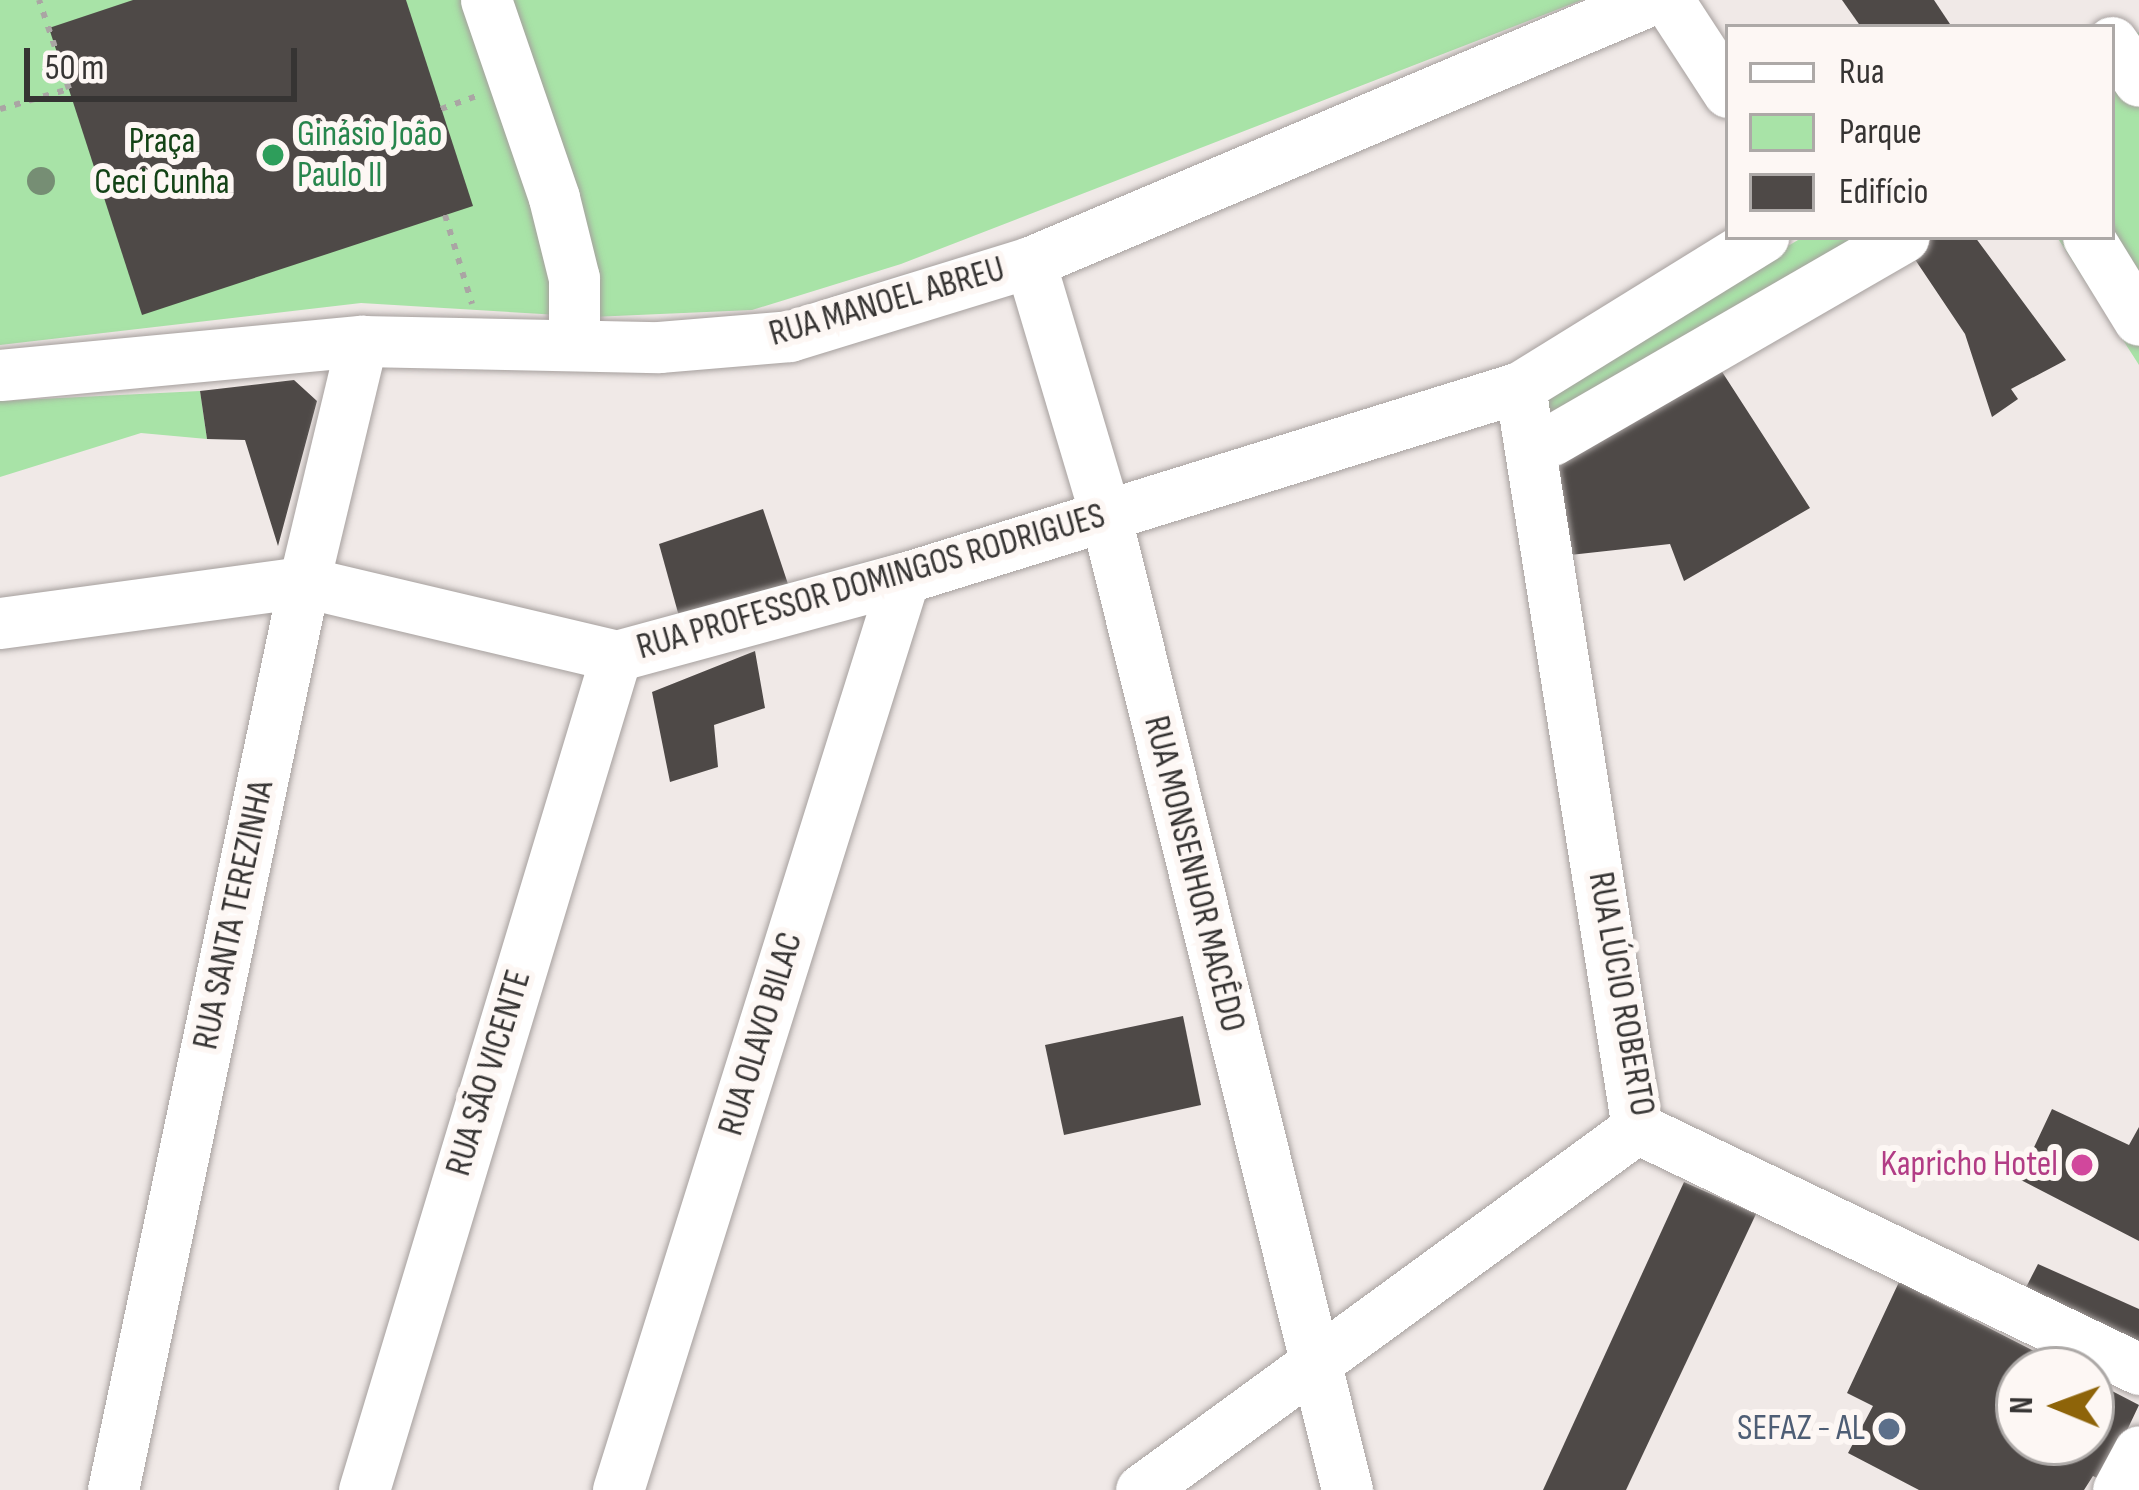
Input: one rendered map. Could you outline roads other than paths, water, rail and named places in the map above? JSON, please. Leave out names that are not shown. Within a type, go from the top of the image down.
[{"type":"street","points":[[486,0],[554,198],[574,278],[574,345]]},
{"type":"street","name":"RUA MANOEL ABREU","points":[[0,375],[362,341],[659,347],[790,336],[1030,262],[1650,0]]},
{"type":"street","points":[[1668,0],[1725,87]]},
{"type":"street","points":[[2112,24],[2139,6]]},
{"type":"street","points":[[2115,46],[2139,81]]},
{"type":"street","name":"RUA PROFESSOR DOMINGOS RODRIGUES","points":[[0,623],[304,582],[616,656],[904,578],[1520,387],[1758,240]]},
{"type":"street","points":[[1552,440],[1899,240]]},
{"type":"street","points":[[2090,240],[2139,320]]},
{"type":"street","name":"RUA MONSENHOR MACÊDO","points":[[1030,262],[1105,514],[1347,1490]]},
{"type":"street","name":"RUA SANTA TEREZINHA","points":[[113,1490],[304,582],[362,341]]},
{"type":"street","name":"RUA LÚCIO ROBERTO","points":[[1520,387],[1637,1128],[2139,1369]]},
{"type":"street","name":"RUA OLAVO BILAC","points":[[618,1490],[904,578]]},
{"type":"street","name":"RUA SÃO VICENTE","points":[[364,1490],[616,656]]},
{"type":"street","points":[[1141,1490],[1316,1367],[1637,1128]]},
{"type":"street","points":[[2118,1490],[2139,1451]]},
{"type":"place","name":"Ginásio João Paulo II","points":[[273,155]]},
{"type":"place","name":"Kapricho Hotel","points":[[2082,1165]]},
{"type":"place","name":"SEFAZ - AL","points":[[1889,1429]]},
{"type":"park label","name":"Praça Ceci Cunha","points":[[162,162]]}]
